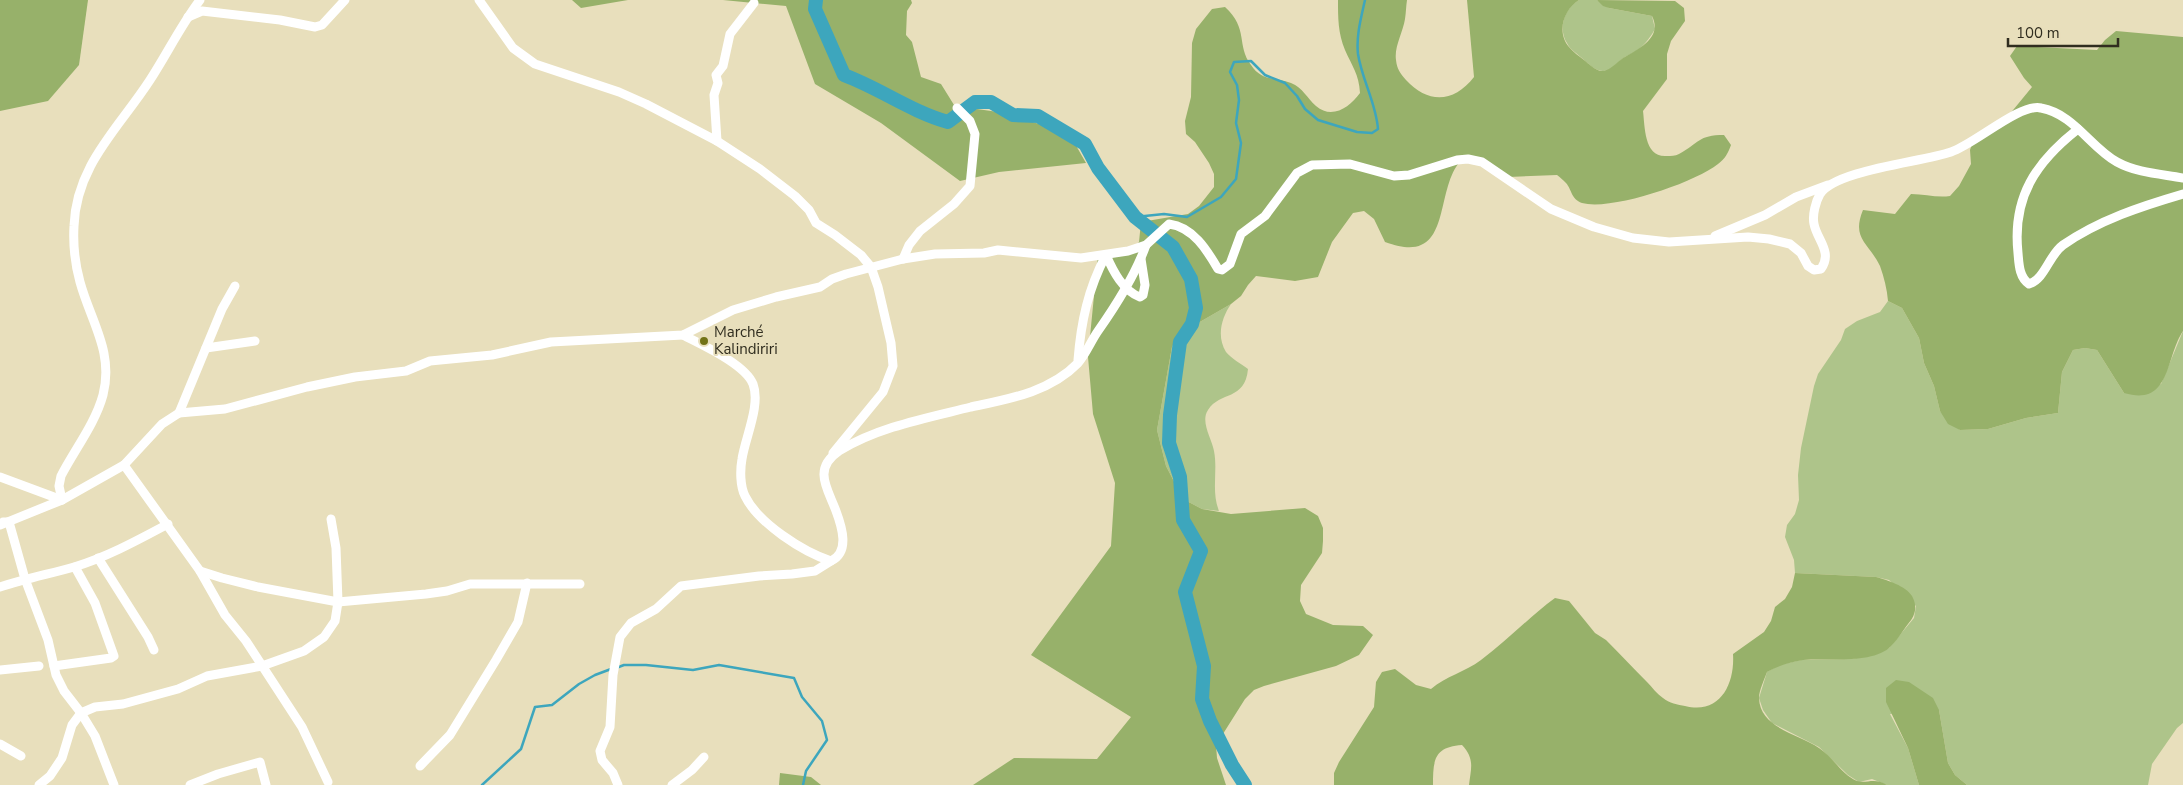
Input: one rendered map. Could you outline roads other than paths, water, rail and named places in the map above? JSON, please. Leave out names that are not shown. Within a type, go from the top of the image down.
[{"type":"street","points":[[62,500],[59,486],[61,476],[95,416],[103,395],[107,370],[98,328],[80,282],[76,262],[74,226],[77,200],[94,156],[148,83],[200,0]]},
{"type":"street","points":[[188,17],[202,11],[280,20],[315,27],[322,25],[345,0]]},
{"type":"street","points":[[479,0],[514,48],[535,64],[619,92],[646,104],[717,141],[760,169],[796,196],[810,210],[816,223],[835,234],[861,255],[871,267],[878,287],[891,344],[893,366],[883,392],[837,446],[824,471],[824,483],[836,510],[843,541],[842,552],[838,558],[815,571],[682,586],[656,609],[631,623],[620,637],[615,661],[610,727],[600,751],[602,760],[614,773],[618,785]]},
{"type":"street","points":[[717,141],[714,94],[718,83],[716,75],[723,66],[730,34],[754,3]]},
{"type":"street","points":[[1706,240],[1765,215],[1796,196],[1847,176],[1953,152],[2024,109],[2039,107],[2056,111],[2116,162],[2139,170],[2183,178]]},
{"type":"street","points":[[903,259],[909,245],[920,231],[954,204],[970,186],[975,134],[970,121],[957,108]]},
{"type":"street","points":[[2078,129],[2056,146],[2036,169],[2026,191],[2019,216],[2017,240],[2021,274],[2029,284],[2035,282],[2050,258],[2061,246],[2087,230],[2115,217],[2183,194]]},
{"type":"street","points":[[114,785],[98,744],[82,713],[64,691],[54,666],[48,640],[3,523],[62,500],[124,465],[162,424],[179,413],[225,409],[336,381],[406,371],[430,362],[492,356],[551,342],[683,335],[733,310],[776,296],[820,288],[832,279],[871,267],[935,254],[984,253],[998,250],[1081,258],[1106,255],[1146,245],[1169,224],[1187,230],[1210,254],[1218,269],[1222,270],[1230,264],[1241,234],[1265,216],[1297,173],[1312,165],[1350,164],[1394,176],[1409,175],[1457,160],[1468,159],[1482,162],[1551,209],[1594,227],[1633,238],[1660,241],[1748,237],[1769,238],[1790,244],[1800,253],[1808,266],[1814,270],[1821,269],[1825,264],[1826,252],[1814,224],[1815,209],[1820,195],[1828,185]]},
{"type":"street","points":[[829,460],[839,452],[856,444],[910,422],[1030,394],[1056,380],[1078,362],[1126,288],[1146,245]]},
{"type":"street","points":[[1106,255],[1111,267],[1126,288],[1131,294],[1140,297],[1143,295],[1145,285],[1141,259]]},
{"type":"street","points":[[1078,362],[1083,316],[1091,288],[1106,255]]},
{"type":"street","points":[[179,413],[222,309],[235,286]]},
{"type":"street","points":[[683,335],[744,372],[753,384],[755,395],[753,412],[741,459],[741,478],[744,495],[752,507],[772,526],[814,556],[831,561]]},
{"type":"street","points":[[206,348],[255,341]]},
{"type":"street","points":[[124,465],[200,571],[225,615],[246,640],[302,727],[328,782]]},
{"type":"street","points":[[0,477],[62,500]]},
{"type":"street","points":[[38,785],[50,776],[62,758],[72,726],[82,713],[95,707],[123,704],[178,689],[208,676],[262,666],[304,651],[324,637],[334,621],[338,602],[336,548],[331,519]]},
{"type":"street","points":[[0,587],[75,567],[168,524]]},
{"type":"street","points":[[98,558],[148,636],[154,650]]},
{"type":"street","points":[[54,666],[112,658],[114,656],[95,603],[75,567]]},
{"type":"street","points":[[200,571],[258,587],[338,602],[433,593],[470,584],[580,584]]},
{"type":"street","points":[[420,766],[450,735],[518,622],[527,583]]},
{"type":"street","points":[[0,670],[39,666]]},
{"type":"street","points":[[0,744],[21,756]]},
{"type":"street","points":[[672,785],[692,770],[704,757]]},
{"type":"street","points":[[190,785],[218,774],[260,762],[266,785]]},
{"type":"waterway","points":[[816,0],[815,9],[844,75],[921,112],[948,122],[975,102],[991,102],[1013,115],[1038,116],[1085,144],[1098,168],[1135,217],[1173,247],[1191,279],[1196,308],[1192,324],[1180,342],[1170,415],[1169,443],[1180,477],[1183,520],[1201,551],[1185,592],[1204,666],[1202,699],[1210,721],[1232,765],[1245,785]]},
{"type":"waterway","points":[[1135,217],[1164,214],[1187,217],[1221,197],[1236,179],[1241,143],[1236,123],[1239,100],[1237,85],[1230,72],[1234,62],[1251,61],[1265,75],[1285,83],[1297,96],[1305,109],[1318,120],[1357,132],[1372,133],[1378,129],[1375,110],[1358,54],[1358,34],[1365,0]]},
{"type":"waterway","points":[[616,668],[624,665],[646,665],[693,670],[719,665],[794,678],[802,697],[822,721],[827,740],[806,771],[803,785]]},
{"type":"waterway","points":[[482,785],[521,749],[535,707],[552,705],[579,684],[611,669]]},
{"type":"place","name":"Marché Kalindiriri","points":[[704,341]]}]
